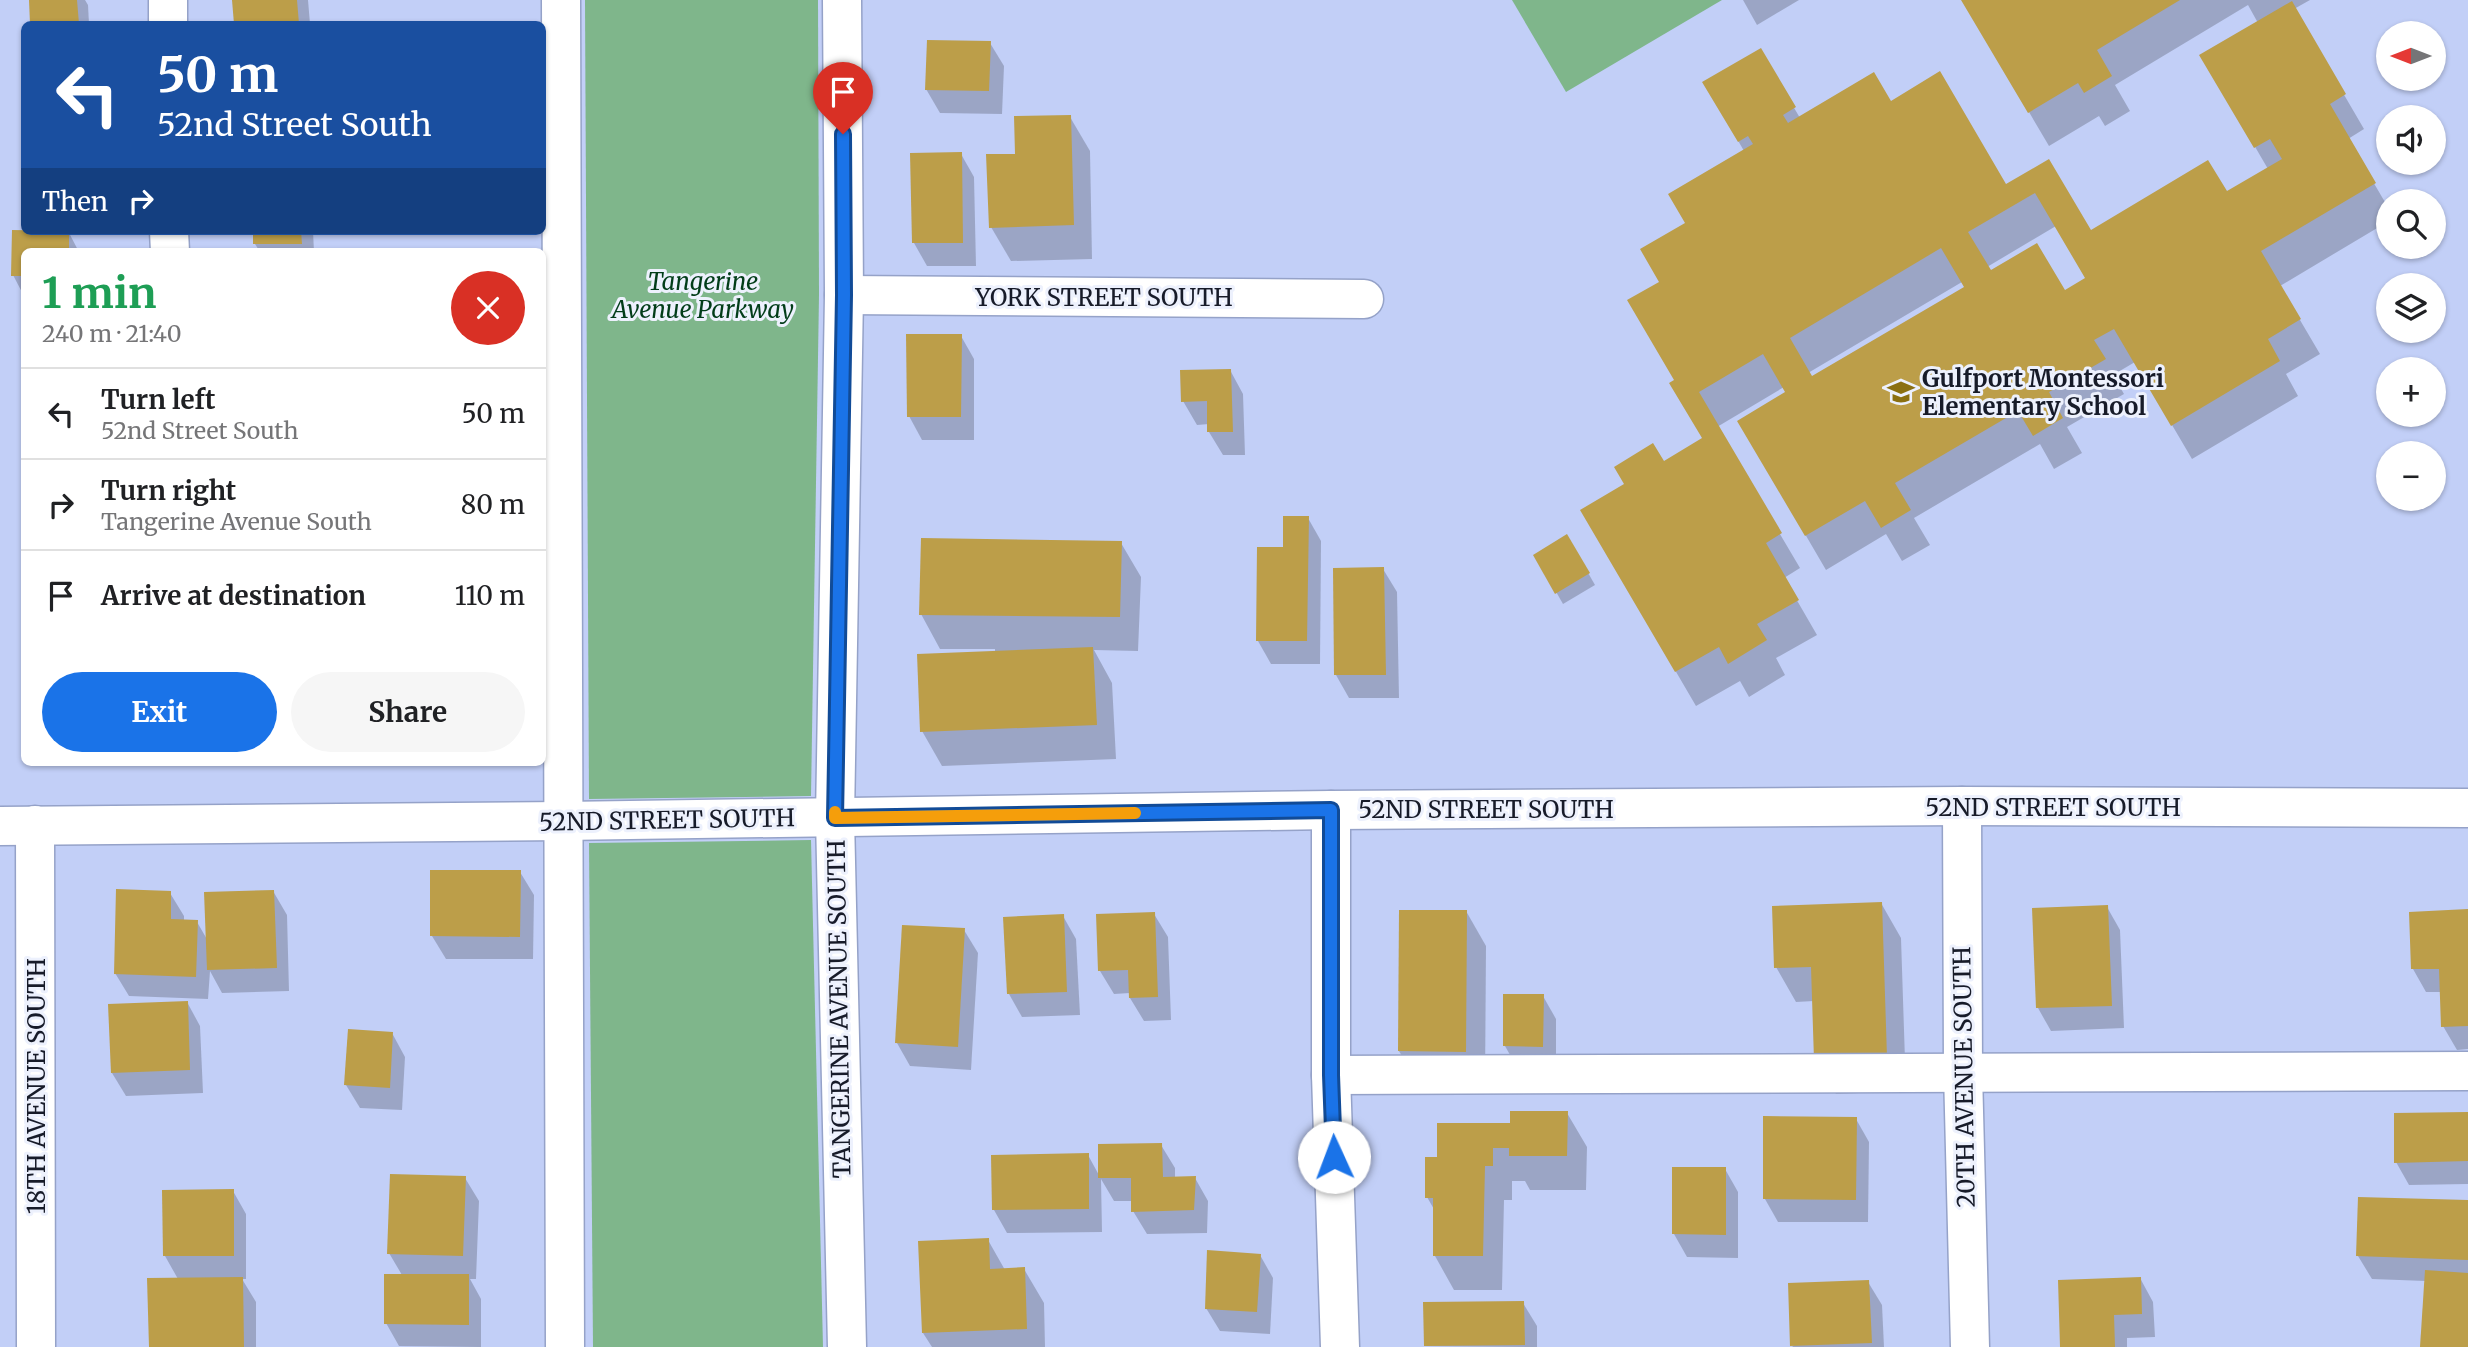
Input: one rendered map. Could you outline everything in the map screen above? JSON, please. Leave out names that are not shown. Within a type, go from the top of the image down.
[{"type":"street","points":[[168,0],[168,21]]},
{"type":"street","points":[[561,0],[553,570],[563,821],[565,1347]]},
{"type":"street","name":"TANGERINE AVENUE SOUTH","points":[[842,0],[844,295],[835,818],[847,1347]]},
{"type":"street","name":"YORK STREET SOUTH","points":[[844,295],[1364,299]]},
{"type":"street","name":"52ND STREET SOUTH","points":[[18,826],[1331,810],[1962,806],[2468,808]]},
{"type":"street","name":"20TH AVENUE SOUTH","points":[[1962,806],[1963,1072],[1970,1347]]},
{"type":"street","points":[[1331,810],[1331,1075],[1340,1347]]},
{"type":"street","name":"18TH AVENUE SOUTH","points":[[18,826],[36,1347]]},
{"type":"street","points":[[1331,1075],[2468,1071]]},
{"type":"green space","name":"Tangerine Avenue Parkway","points":[[585,0],[818,0],[819,295],[811,796],[589,799]]},
{"type":"green space","points":[[1512,0],[1722,0],[1566,92]]},
{"type":"green space","points":[[811,840],[823,1347],[593,1347],[589,843]]},
{"type":"building","points":[[29,0],[77,0],[79,21],[30,21]]},
{"type":"building","points":[[232,0],[297,0],[299,21],[234,21]]},
{"type":"building","points":[[1961,0],[2180,0],[2097,50],[2112,76],[2084,93],[2078,83],[2028,113]]},
{"type":"building","points":[[2292,1],[2346,94],[2330,104],[2376,183],[2261,251],[2301,319],[2268,339],[2280,361],[2171,426],[2114,329],[2094,340],[2106,359],[2049,392],[2063,418],[2033,436],[2018,411],[1895,483],[1911,510],[1881,528],[1865,501],[1805,536],[1737,421],[1785,392],[1763,354],[1699,392],[1782,533],[1766,543],[1799,600],[1757,624],[1767,640],[1728,664],[1719,647],[1675,672],[1580,510],[1624,484],[1614,467],[1653,443],[1664,461],[1702,438],[1669,383],[1674,380],[1627,300],[1659,282],[1640,249],[1685,223],[1668,194],[1753,144],[1748,136],[1738,142],[1702,82],[1761,48],[1796,107],[1783,115],[1788,123],[1874,72],[1891,101],[1940,71],[2006,184],[2049,159],[2091,230],[2208,160],[2227,191],[2282,159],[2270,139],[2254,148],[2199,55]],"holes":[[[2035,193],[2085,278],[2065,290],[2037,243],[1991,270],[1968,232]],[[1941,248],[1964,287],[1812,376],[1790,338]]]},
{"type":"building","points":[[927,40],[991,41],[989,91],[925,90]]},
{"type":"building","points":[[1071,115],[1074,225],[989,228],[986,154],[1015,154],[1014,116]]},
{"type":"building","points":[[962,152],[963,243],[912,243],[910,153]]},
{"type":"building","points":[[12,230],[21,230],[21,235],[69,235],[69,248],[21,248],[21,276],[11,276]]},
{"type":"building","points":[[253,235],[301,235],[302,244],[253,244]]},
{"type":"building","points":[[906,334],[962,334],[961,417],[907,417]]},
{"type":"building","points":[[1231,369],[1233,432],[1207,432],[1207,401],[1181,402],[1180,370]]},
{"type":"building","points":[[1283,516],[1309,516],[1307,641],[1256,641],[1257,547],[1283,547]]},
{"type":"building","points":[[1567,534],[1590,573],[1555,594],[1533,555]]},
{"type":"building","points":[[921,538],[1122,541],[1120,617],[919,615]]},
{"type":"building","points":[[1384,567],[1386,675],[1334,675],[1333,568]]},
{"type":"building","points":[[1093,647],[1097,725],[920,732],[917,654]]},
{"type":"building","points":[[430,870],[521,870],[520,937],[430,936]]},
{"type":"building","points":[[116,889],[171,891],[171,919],[198,920],[196,977],[114,974]]},
{"type":"building","points":[[274,890],[277,968],[207,970],[204,892]]},
{"type":"building","points":[[1882,902],[1887,1057],[1814,1060],[1811,967],[1774,968],[1772,906]]},
{"type":"building","points":[[2108,905],[2112,1006],[2036,1008],[2032,908]]},
{"type":"building","points":[[2468,909],[2468,1026],[2441,1027],[2439,969],[2411,969],[2409,912]]},
{"type":"building","points":[[1399,910],[1467,910],[1466,1052],[1398,1051]]},
{"type":"building","points":[[1155,912],[1158,997],[1129,998],[1128,970],[1098,971],[1096,914]]},
{"type":"building","points":[[1064,914],[1067,992],[1007,994],[1003,917]]},
{"type":"building","points":[[902,925],[965,928],[958,1047],[895,1043]]},
{"type":"building","points":[[1503,994],[1544,994],[1543,1047],[1503,1046]]},
{"type":"building","points":[[188,1001],[190,1070],[111,1073],[108,1004]]},
{"type":"building","points":[[348,1029],[393,1032],[390,1088],[344,1085]]},
{"type":"building","points":[[1510,1111],[1568,1111],[1567,1156],[1509,1156],[1509,1148],[1493,1148],[1493,1166],[1485,1166],[1483,1256],[1433,1256],[1433,1198],[1425,1198],[1425,1157],[1437,1157],[1437,1123],[1510,1123]]},
{"type":"building","points":[[2468,1112],[2468,1161],[2394,1163],[2394,1113]]},
{"type":"building","points":[[1763,1116],[1857,1117],[1856,1200],[1763,1199]]},
{"type":"building","points":[[1162,1143],[1163,1177],[1196,1176],[1194,1210],[1131,1212],[1131,1178],[1098,1178],[1098,1144]]},
{"type":"building","points":[[1089,1153],[1089,1209],[992,1210],[991,1155]]},
{"type":"building","points":[[1672,1167],[1726,1167],[1726,1235],[1672,1234]]},
{"type":"building","points":[[390,1174],[466,1176],[463,1256],[387,1254]]},
{"type":"building","points":[[234,1189],[234,1256],[163,1256],[162,1190]]},
{"type":"building","points":[[2358,1197],[2468,1200],[2468,1260],[2356,1256]]},
{"type":"building","points":[[989,1238],[990,1269],[1025,1267],[1027,1329],[922,1333],[918,1241]]},
{"type":"building","points":[[1207,1250],[1261,1254],[1257,1312],[1205,1309]]},
{"type":"building","points":[[2425,1270],[2468,1273],[2468,1347],[2420,1347]]},
{"type":"building","points":[[384,1274],[469,1274],[469,1325],[384,1324]]},
{"type":"building","points":[[243,1277],[244,1347],[149,1347],[147,1278]]},
{"type":"building","points":[[2141,1277],[2142,1314],[2114,1315],[2115,1347],[2060,1347],[2058,1280]]},
{"type":"building","points":[[1869,1280],[1872,1343],[1790,1346],[1788,1283]]},
{"type":"building","points":[[1524,1301],[1525,1345],[1424,1346],[1423,1302]]},
{"type":"slow traffic","points":[[835,812],[835,818],[1135,813]]},
{"type":"place","name":"Gulfport Montessori Elementary School","points":[[1901,392]]},
{"type":"route","points":[[843,134],[844,295],[835,818],[1331,810],[1331,1075],[1334,1157]]}]
